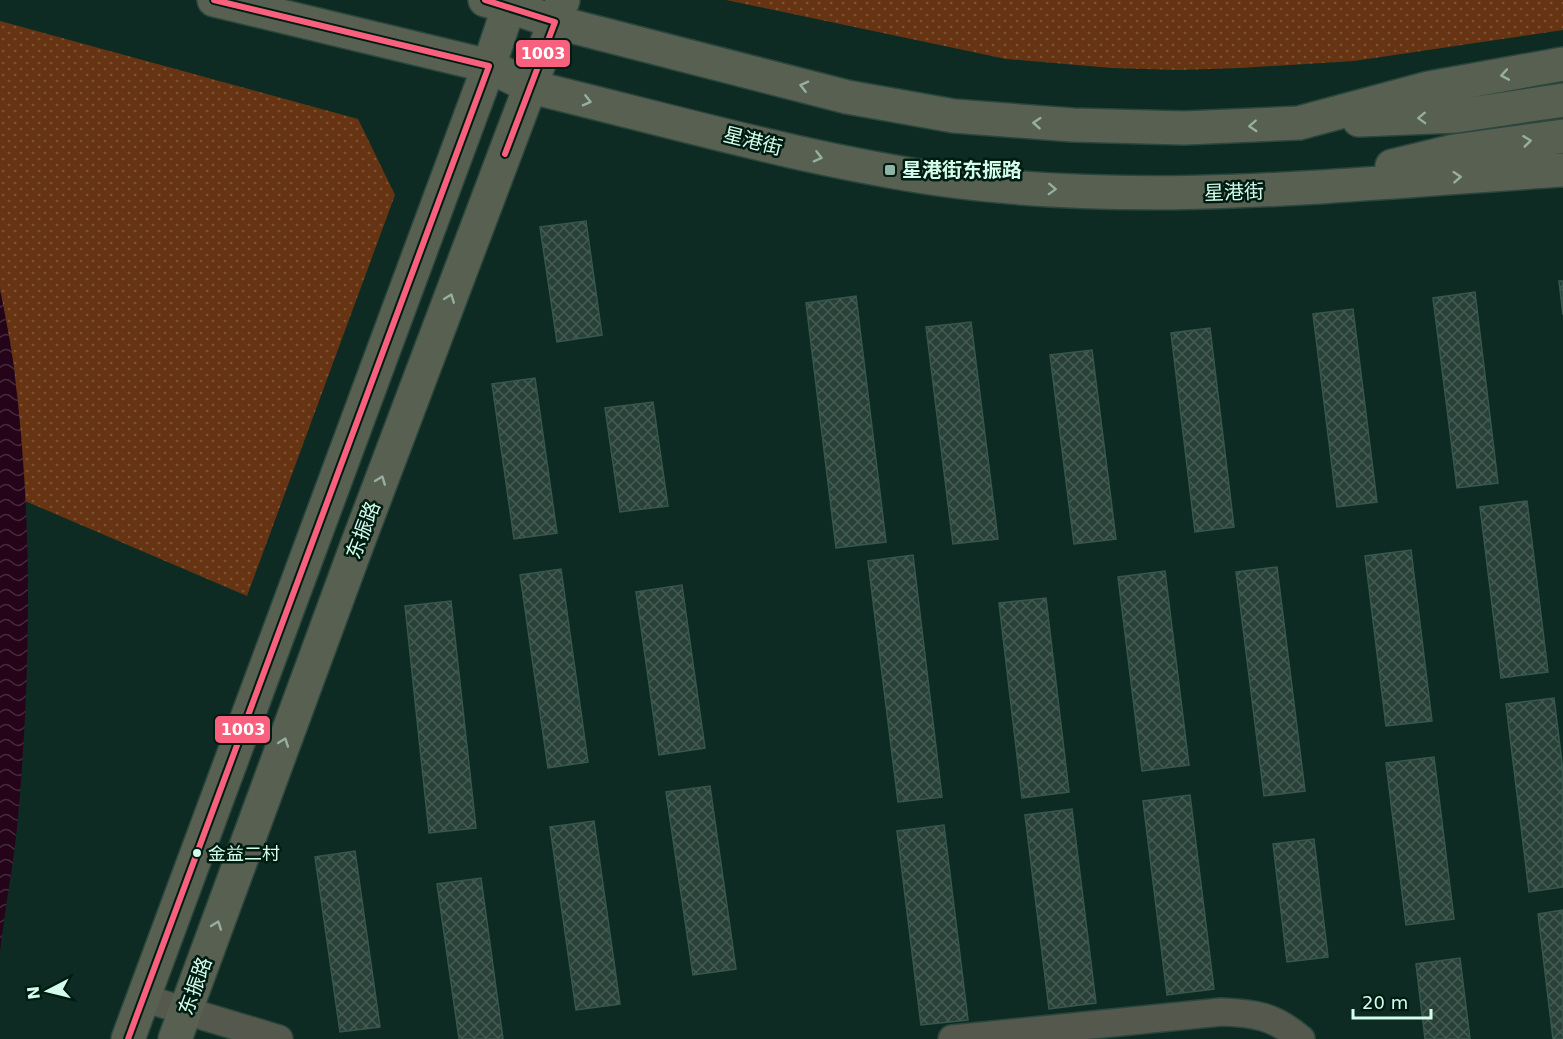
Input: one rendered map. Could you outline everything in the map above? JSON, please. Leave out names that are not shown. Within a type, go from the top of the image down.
[{"type":"main road","name":"星港街","points":[[214,0],[489,66],[531,87],[830,160],[946,180],[1031,188],[1199,193],[1563,170]]},
{"type":"main road","points":[[128,1039],[489,66],[502,2],[559,11],[847,97],[954,116],[1035,123],[1184,128],[1457,116],[1563,100]]},
{"type":"main road","name":"东振路","points":[[180,1025],[357,545],[559,11]]},
{"type":"main road","points":[[1299,123],[1429,88],[1563,64]]},
{"type":"main road","name":"星港街","points":[[1306,188],[1454,151],[1563,136]]},
{"type":"street","points":[[143,998],[180,1025],[279,1039]]},
{"type":"street","points":[[952,1039],[1221,1012],[1252,1013],[1278,1022],[1301,1039]]},
{"type":"shaded area","points":[[726,0],[1563,0],[1563,30],[1354,61],[1179,70],[1112,68],[1006,59]]},
{"type":"shaded area","points":[[0,21],[358,119],[395,195],[247,596],[25,501],[14,368],[0,289]]},
{"type":"water","points":[[0,289],[13,359],[20,425],[28,593],[26,706],[18,818],[0,952]]},
{"type":"building","points":[[586,221],[602,335],[557,342],[540,227]]},
{"type":"building","points":[[1559,281],[1563,281],[1563,315]]},
{"type":"building","points":[[1475,292],[1498,483],[1457,488],[1433,298]]},
{"type":"building","points":[[856,296],[886,542],[836,548],[806,303]]},
{"type":"building","points":[[1353,309],[1377,502],[1337,507],[1313,314]]},
{"type":"building","points":[[971,322],[998,539],[953,544],[926,327]]},
{"type":"building","points":[[1210,328],[1234,527],[1195,532],[1171,333]]},
{"type":"building","points":[[1092,350],[1116,539],[1074,544],[1050,355]]},
{"type":"building","points":[[535,378],[557,533],[514,539],[492,384]]},
{"type":"building","points":[[653,402],[668,506],[620,512],[605,408]]},
{"type":"building","points":[[1527,501],[1548,672],[1501,678],[1480,507]]},
{"type":"building","points":[[1411,550],[1432,721],[1386,726],[1365,556]]},
{"type":"building","points":[[913,555],[942,797],[898,802],[868,561]]},
{"type":"building","points":[[1277,567],[1305,791],[1264,796],[1236,572]]},
{"type":"building","points":[[561,569],[588,762],[548,768],[520,575]]},
{"type":"building","points":[[1165,571],[1189,765],[1142,771],[1118,577]]},
{"type":"building","points":[[682,585],[705,748],[659,755],[636,592]]},
{"type":"building","points":[[1046,598],[1069,792],[1022,798],[999,603]]},
{"type":"building","points":[[451,601],[476,828],[429,833],[405,606]]},
{"type":"building","points":[[1554,698],[1563,771],[1563,887],[1529,892],[1506,704]]},
{"type":"building","points":[[1434,757],[1454,919],[1406,925],[1386,763]]},
{"type":"building","points":[[710,786],[736,969],[693,975],[666,792]]},
{"type":"building","points":[[1190,795],[1214,989],[1167,995],[1143,801]]},
{"type":"building","points":[[1072,809],[1096,1003],[1049,1009],[1025,815]]},
{"type":"building","points":[[594,821],[620,1004],[576,1010],[550,827]]},
{"type":"building","points":[[944,825],[968,1020],[921,1025],[897,831]]},
{"type":"building","points":[[1314,839],[1328,957],[1287,962],[1273,844]]},
{"type":"building","points":[[355,851],[380,1027],[340,1032],[315,857]]},
{"type":"building","points":[[481,878],[503,1039],[459,1039],[437,884]]},
{"type":"building","points":[[1563,910],[1563,1039],[1553,1039],[1538,914]]},
{"type":"building","points":[[1460,958],[1470,1039],[1425,1039],[1416,964]]},
{"type":"transit line","name":"1003","points":[[128,1039],[489,66],[214,0]]},
{"type":"transit line","name":"1003","points":[[485,0],[555,22],[505,154]]},
{"type":"place","name":"星港街东振路","points":[[890,170]]},
{"type":"place","name":"金益二村","points":[[197,853]]}]
